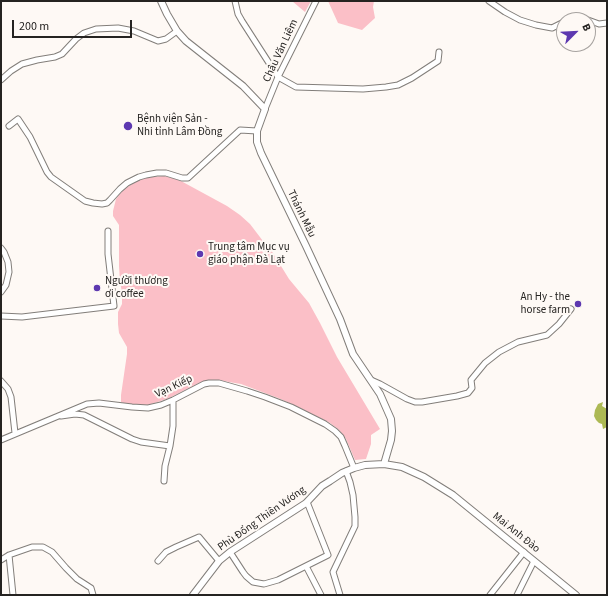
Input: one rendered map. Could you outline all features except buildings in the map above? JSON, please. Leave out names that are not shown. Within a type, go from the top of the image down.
[{"type":"main road","points":[[161,1],[166,14],[177,31],[186,41],[243,86],[265,109]]},
{"type":"main road","name":"Thánh Mẫu","points":[[265,109],[257,131],[257,142],[261,153],[340,319],[353,354],[384,402],[391,419],[391,440],[384,464]]},
{"type":"main road","name":"Phù Đổng Thiên Vương","points":[[193,595],[219,561],[230,552],[308,502],[322,486],[346,471],[365,465],[384,464],[402,467],[424,477],[442,488]]},
{"type":"main road","name":"Mai Anh Đào","points":[[442,488],[453,495],[576,595]]},
{"type":"street","points":[[235,1],[238,14],[278,77],[296,87],[363,89],[398,85],[412,78],[438,61],[439,52]]},
{"type":"street","name":"Châu Văn Liêm","points":[[265,109],[278,77],[316,1]]},
{"type":"street","points":[[489,1],[520,20],[552,28],[556,26]]},
{"type":"street","points":[[596,23],[607,23]]},
{"type":"street","points":[[1,80],[22,64],[55,57],[62,54],[84,33],[96,29],[118,28],[134,31],[158,41],[166,39],[177,31]]},
{"type":"street","points":[[8,126],[18,120],[30,137],[47,172],[51,177],[85,201],[102,204],[107,203],[127,183],[139,177],[166,173],[182,178],[188,178],[240,130],[257,131]]},
{"type":"street","points":[[1,316],[22,317],[114,306],[108,254],[108,231]]},
{"type":"street","points":[[1,248],[8,262],[9,272],[6,285],[1,292]]},
{"type":"street","points":[[371,380],[415,402],[468,393],[472,388],[471,380],[485,363],[499,352],[518,342],[547,335],[559,324],[571,309]]},
{"type":"street","points":[[1,381],[8,389],[15,433]]},
{"type":"street","name":"Vạn Kiếp","points":[[1,440],[81,406],[92,403],[148,408],[173,400],[199,386],[209,383],[219,383],[247,390],[291,407],[325,424],[335,431],[343,441],[354,468]]},
{"type":"street","points":[[164,481],[165,466],[173,426],[173,400]]},
{"type":"street","points":[[58,416],[76,414],[84,415],[141,442],[170,446]]},
{"type":"street","points":[[340,595],[333,572],[353,530],[355,522],[353,495],[346,471]]},
{"type":"street","points":[[230,552],[246,576],[253,582],[264,584],[278,580],[328,555],[308,502]]},
{"type":"street","points":[[158,561],[166,552],[176,546],[199,538],[219,561]]},
{"type":"street","points":[[1,560],[9,555],[32,547],[43,547],[52,552],[77,579],[91,588],[93,595]]},
{"type":"street","points":[[490,595],[524,552]]},
{"type":"street","points":[[9,555],[13,595]]},
{"type":"street","points":[[517,595],[534,561]]},
{"type":"street","points":[[306,566],[321,595]]},
{"type":"shaded area","points":[[292,1],[311,1],[305,12]]},
{"type":"shaded area","points":[[328,1],[374,1],[373,7],[375,18],[362,30],[338,23]]},
{"type":"shaded area","points":[[164,176],[181,181],[227,206],[240,215],[250,224],[273,253],[289,279],[309,303],[337,357],[380,429],[371,435],[371,444],[366,459],[355,460],[346,439],[339,430],[330,423],[278,398],[241,384],[210,380],[199,383],[167,399],[148,405],[137,405],[121,402],[127,347],[119,333],[118,324],[118,312],[122,304],[122,292],[119,266],[119,225],[113,216],[113,211],[116,199],[126,188],[144,178]]},
{"type":"shaded area","points":[[603,402],[602,406],[607,409],[607,427],[603,429],[602,424],[596,420],[594,416],[598,404]]},
{"type":"place","name":"Bệnh viện Sản - Nhi tỉnh Lâm Đồng","points":[[128,126]]},
{"type":"place","name":"Trung tâm Mục vụ giáo phận Đà Lạt","points":[[200,254]]},
{"type":"place","name":"Người thương ơi coffee","points":[[97,288]]},
{"type":"place","name":"An Hy - the horse farm","points":[[578,304]]}]
